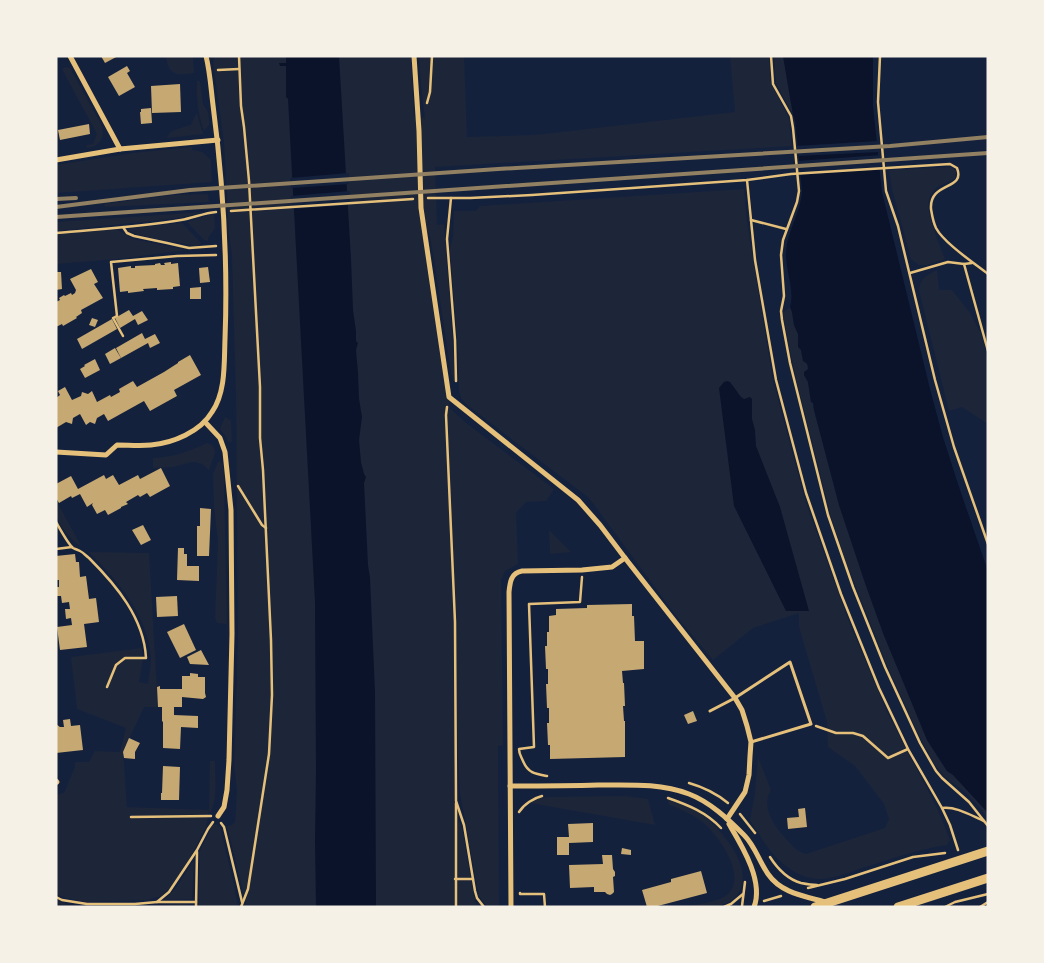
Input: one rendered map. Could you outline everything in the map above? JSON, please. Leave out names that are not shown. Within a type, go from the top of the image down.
[{"type":"main road","points":[[814,907],[988,851]]},
{"type":"main road","points":[[898,907],[988,878]]},
{"type":"street","points":[[70,56],[120,149]]},
{"type":"street","points":[[56,452],[106,455],[117,445],[151,445],[181,437],[204,422],[212,414],[216,406],[220,395],[222,379],[226,305],[225,246],[218,140],[206,56]]},
{"type":"street","points":[[414,56],[419,130],[421,208],[448,397],[578,500],[600,525],[735,698],[742,710],[751,742],[749,775],[745,792],[726,819]]},
{"type":"street","points":[[56,160],[120,149],[218,140]]},
{"type":"street","points":[[204,422],[220,438],[225,452],[231,510],[232,634],[229,760],[224,807],[218,816]]},
{"type":"street","points":[[511,907],[510,584],[517,572],[612,567],[625,558]]},
{"type":"street","points":[[510,786],[664,786],[690,794],[711,806],[745,836],[768,874],[777,884],[792,893],[827,903]]},
{"type":"street","points":[[726,819],[749,861],[754,877],[755,905]]},
{"type":"lane","points":[[710,711],[735,698],[790,662],[811,724],[751,742]]},
{"type":"path","points":[[238,56],[249,181],[260,387],[260,438],[272,640],[272,695],[266,773],[248,889],[242,905]]},
{"type":"path","points":[[426,107],[430,92],[432,56]]},
{"type":"path","points":[[770,56],[773,84],[791,116],[799,191],[797,202],[786,229],[781,255],[784,296],[782,320],[790,363],[833,532],[885,667],[920,743],[936,771],[969,802],[988,826]]},
{"type":"path","points":[[880,56],[878,102],[886,191],[898,226],[935,380],[957,455],[988,544]]},
{"type":"path","points":[[209,71],[239,69]]},
{"type":"path","points":[[422,198],[479,198],[950,164],[957,168],[959,174],[957,181],[934,196],[931,204],[932,217],[936,228],[948,242],[988,274]]},
{"type":"path","points":[[747,180],[755,260],[776,380],[806,493],[841,594],[879,688],[908,749],[942,808],[958,850],[965,847]]},
{"type":"path","points":[[451,198],[447,239],[457,379],[456,386],[448,397],[446,415],[455,622],[456,907]]},
{"type":"path","points":[[229,211],[414,199]]},
{"type":"path","points":[[56,233],[183,220],[221,212]]},
{"type":"path","points":[[751,220],[786,229]]},
{"type":"path","points":[[123,227],[134,236],[190,248],[225,246]]},
{"type":"path","points":[[123,336],[113,318],[116,316],[111,262],[225,254]]},
{"type":"path","points":[[910,273],[948,262],[973,263]]},
{"type":"path","points":[[964,264],[988,351]]},
{"type":"path","points":[[237,484],[262,525],[266,528]]},
{"type":"path","points":[[56,522],[72,547],[82,552],[120,593],[135,617],[141,632],[146,658],[125,658],[116,665],[107,687]]},
{"type":"path","points":[[56,549],[72,547]]},
{"type":"path","points":[[553,777],[531,773],[525,767],[519,753],[519,748],[534,747],[529,604],[580,602],[582,570]]},
{"type":"path","points":[[811,724],[836,733],[853,733],[863,736],[888,758],[908,749]]},
{"type":"path","points":[[685,782],[699,786],[723,798],[753,829],[758,837]]},
{"type":"path","points":[[519,820],[519,811],[524,805],[541,796],[551,796]]},
{"type":"path","points":[[662,797],[700,811],[720,828]]},
{"type":"path","points":[[456,801],[464,825],[478,898],[484,907]]},
{"type":"path","points":[[942,808],[947,807],[986,822]]},
{"type":"path","points":[[218,816],[224,827],[242,905]]},
{"type":"path","points":[[131,817],[218,816]]},
{"type":"path","points":[[157,902],[169,892],[218,816]]},
{"type":"path","points":[[196,907],[197,850]]},
{"type":"path","points":[[745,882],[742,906],[755,905],[913,857],[948,853]]},
{"type":"path","points":[[768,854],[786,876],[801,883],[817,885]]},
{"type":"path","points":[[455,879],[473,879]]},
{"type":"path","points":[[520,885],[520,894],[544,894],[545,907]]},
{"type":"path","points":[[724,907],[731,904],[744,893]]},
{"type":"path","points":[[945,907],[955,902],[988,894]]},
{"type":"path","points":[[56,897],[87,904],[196,902]]},
{"type":"path","points":[[980,907],[988,902]]},
{"type":"shaded area","points":[[166,56],[193,56],[194,73],[175,73],[169,68]]},
{"type":"shaded area","points":[[214,56],[411,56],[414,117],[424,118],[425,120],[419,56],[464,56],[467,137],[535,135],[735,112],[730,56],[769,56],[770,81],[789,119],[792,146],[435,167],[437,225],[444,224],[454,356],[454,382],[429,232],[424,235],[450,410],[554,489],[546,501],[526,502],[516,513],[518,564],[505,571],[501,580],[503,745],[498,746],[499,907],[487,907],[479,896],[460,793],[457,729],[454,761],[456,907],[245,907],[246,903],[227,826],[235,822],[237,791],[234,766],[238,639],[236,398],[232,255],[229,234],[224,142],[213,63]]},
{"type":"shaded area","points":[[286,56],[339,56],[353,310],[356,341],[358,343],[356,350],[362,417],[359,440],[361,462],[366,477],[364,483],[375,692],[376,907],[316,907],[315,602],[288,99],[286,97],[286,66],[280,66],[279,63],[286,63]]},
{"type":"shaded area","points":[[774,56],[783,56],[793,115],[776,83]]},
{"type":"shaded area","points":[[783,56],[873,56],[873,106],[882,192],[943,437],[988,571],[988,813],[947,771],[927,740],[883,633],[865,583],[839,505],[813,403],[811,402],[808,382],[804,375],[808,366],[803,361],[801,350],[798,347],[798,334],[790,307],[791,293],[786,259],[787,244],[802,191],[795,121]]},
{"type":"shaded area","points":[[65,67],[70,68],[101,124],[102,137],[95,146],[87,148],[86,145],[93,144],[97,134],[62,69]]},
{"type":"shaded area","points":[[197,81],[200,81],[203,104],[209,118],[209,125],[204,131],[198,106]]},
{"type":"shaded area","points":[[196,114],[203,134],[167,138],[173,131],[191,125]]},
{"type":"shaded area","points":[[192,147],[192,150],[202,152],[211,160],[212,182],[56,193],[56,165],[133,153]]},
{"type":"shaded area","points":[[952,167],[956,172],[955,178],[932,192],[928,205],[945,259],[927,265],[919,265],[911,259],[892,189],[889,170]]},
{"type":"shaded area","points":[[744,189],[747,222],[773,381],[806,503],[849,622],[888,714],[938,810],[950,840],[947,845],[823,879],[801,875],[783,864],[767,846],[750,820],[755,793],[758,757],[771,790],[767,804],[770,817],[782,835],[800,852],[806,854],[885,828],[889,819],[884,804],[855,766],[828,747],[827,722],[799,627],[799,613],[753,628],[713,660],[677,617],[589,498],[467,405],[461,398],[459,391],[458,350],[450,248],[453,237],[454,211],[476,211],[480,206]]},
{"type":"shaded area","points":[[208,194],[209,202],[105,207],[104,204],[172,195]]},
{"type":"shaded area","points":[[205,212],[178,218],[56,231],[56,222]]},
{"type":"shaded area","points":[[214,214],[215,228],[208,241],[204,240],[187,222]]},
{"type":"shaded area","points":[[182,223],[201,243],[199,245],[149,237],[132,233],[128,230],[132,228]]},
{"type":"shaded area","points":[[118,230],[133,239],[187,250],[117,259],[56,264],[56,234]]},
{"type":"shaded area","points":[[937,270],[939,290],[952,290],[970,313],[981,334],[988,360],[988,424],[962,407],[949,411],[919,290],[923,280]]},
{"type":"shaded area","points":[[790,307],[803,361],[808,366],[804,375],[808,382],[811,402],[813,403],[839,505],[883,633],[927,740],[947,771],[988,813],[988,819],[965,792],[945,777],[935,765],[917,731],[886,663],[844,556],[831,517],[796,378],[783,313]]},
{"type":"shaded area","points":[[727,381],[730,382],[741,397],[744,399],[750,397],[752,399],[752,419],[756,446],[780,507],[809,611],[786,611],[734,506],[719,388]]},
{"type":"shaded area","points":[[225,417],[231,421],[232,442],[228,442],[220,429]]},
{"type":"shaded area","points":[[207,443],[212,445],[215,450],[209,470],[202,464],[195,462],[173,467],[153,468],[153,458],[181,454]]},
{"type":"shaded area","points":[[220,461],[223,465],[224,478],[227,624],[217,623],[215,617],[218,542],[213,474]]},
{"type":"shaded area","points":[[56,500],[81,546],[70,537],[61,525],[56,515]]},
{"type":"shaded area","points":[[549,530],[571,552],[550,554]]},
{"type":"shaded area","points":[[89,552],[149,553],[158,707],[144,707],[123,752],[127,807],[209,810],[210,761],[215,761],[215,795],[213,808],[210,813],[209,811],[206,827],[188,862],[172,886],[161,896],[146,900],[86,902],[56,894],[56,795],[64,793],[75,767],[75,762],[89,762],[95,751],[120,752],[126,728],[77,709],[71,657],[142,648],[143,659],[139,682],[148,684],[151,664],[148,641],[137,613],[120,587]]},
{"type":"shaded area","points":[[625,796],[648,799],[655,825],[530,803],[540,798],[551,797]]},
{"type":"shaded area","points":[[668,800],[700,813],[728,841],[740,863],[743,874],[742,885],[735,898],[715,907],[683,907],[715,901],[726,896],[734,884],[734,874],[727,853],[707,826],[681,809],[669,805]]},
{"type":"shaded area","points":[[460,822],[475,902],[479,907],[458,907],[458,823]]},
{"type":"shaded area","points":[[216,824],[220,827],[238,907],[199,907],[200,851],[212,826]]},
{"type":"shaded area","points":[[194,862],[192,899],[164,900],[176,888]]},
{"type":"shaded area","points":[[56,899],[68,905],[89,907],[56,907]]},
{"type":"shaded area","points":[[184,904],[191,905],[191,907],[89,907]]},
{"type":"pier","points":[[879,141],[880,152],[796,156],[795,146]]},
{"type":"pier","points":[[881,155],[882,169],[798,175],[797,161]]},
{"type":"pier","points":[[349,173],[349,184],[291,188],[290,178]]},
{"type":"pier","points":[[350,191],[350,205],[292,209],[291,196]]},
{"type":"building","points":[[101,56],[118,56],[105,63]]},
{"type":"building","points":[[127,66],[130,71],[127,73],[135,87],[119,96],[108,77]]},
{"type":"building","points":[[180,84],[181,112],[152,113],[151,86]]},
{"type":"building","points":[[151,108],[152,123],[141,124],[141,109]]},
{"type":"building","points":[[89,124],[90,134],[60,140],[58,130]]},
{"type":"building","points":[[171,262],[171,264],[178,263],[180,286],[173,287],[173,289],[157,290],[157,288],[128,293],[128,291],[120,292],[118,268],[131,266],[131,268],[135,268],[135,266],[160,263],[165,265],[164,263]]},
{"type":"building","points":[[208,267],[210,282],[200,283],[199,268]]},
{"type":"building","points":[[91,269],[98,282],[94,284],[103,298],[81,310],[82,313],[77,318],[63,326],[62,324],[56,327],[56,302],[64,295],[75,293],[76,290],[70,279]]},
{"type":"building","points":[[56,272],[61,272],[62,289],[56,290]]},
{"type":"building","points":[[201,287],[201,299],[190,299],[190,288]]},
{"type":"building","points":[[129,310],[133,316],[142,311],[148,320],[138,325],[135,319],[120,328],[115,318]]},
{"type":"building","points":[[92,318],[98,320],[95,327],[89,325]]},
{"type":"building","points":[[112,319],[117,329],[82,349],[77,339]]},
{"type":"building","points":[[142,333],[145,339],[155,334],[160,343],[150,348],[148,343],[121,358],[116,348]]},
{"type":"building","points":[[115,348],[121,358],[110,364],[105,354]]},
{"type":"building","points":[[190,355],[201,375],[174,390],[177,396],[150,411],[144,401],[108,421],[104,414],[97,418],[95,424],[90,422],[86,425],[80,414],[73,418],[72,424],[66,422],[56,428],[56,398],[60,395],[58,391],[65,387],[72,400],[81,396],[82,392],[88,394],[92,391],[97,402],[120,392],[119,389],[133,381],[137,387]]},
{"type":"building","points":[[95,359],[100,370],[85,378],[80,369]]},
{"type":"building","points":[[161,468],[170,486],[150,497],[147,493],[140,497],[138,495],[126,502],[128,504],[108,515],[105,510],[97,514],[92,505],[93,503],[87,507],[80,494],[72,498],[71,496],[59,503],[56,498],[56,484],[71,476],[78,489],[104,475],[106,479],[113,475],[119,485],[138,475],[140,479]]},
{"type":"building","points":[[200,508],[211,509],[209,556],[197,556],[197,526],[200,526]]},
{"type":"building","points":[[143,525],[151,540],[141,545],[132,530]]},
{"type":"building","points":[[178,548],[184,548],[184,554],[187,554],[187,566],[199,566],[199,581],[177,580]]},
{"type":"building","points":[[75,554],[76,562],[79,562],[80,577],[86,576],[89,599],[96,598],[99,622],[84,624],[87,647],[60,650],[57,627],[72,625],[71,618],[66,619],[65,609],[70,609],[69,602],[62,603],[61,596],[56,596],[56,587],[59,587],[59,580],[56,580],[56,556]]},
{"type":"building","points":[[177,596],[178,616],[157,617],[156,597]]},
{"type":"building","points":[[632,604],[635,641],[644,641],[644,669],[622,671],[625,706],[623,706],[625,757],[550,759],[547,723],[549,723],[549,708],[547,708],[546,684],[548,684],[548,669],[546,669],[545,646],[547,646],[547,632],[549,632],[549,616],[556,615],[556,609],[587,608],[587,605]]},
{"type":"building","points":[[184,624],[196,650],[180,658],[167,632]]},
{"type":"building","points":[[201,650],[209,665],[190,664],[187,657]]},
{"type":"building","points":[[190,673],[198,674],[198,677],[205,677],[206,697],[203,699],[182,697],[182,707],[174,707],[174,715],[198,716],[198,728],[181,727],[180,749],[163,748],[162,707],[158,707],[157,687],[160,686],[160,689],[182,689],[182,676],[190,676]]},
{"type":"building","points":[[693,711],[697,721],[688,724],[684,715]]},
{"type":"building","points":[[70,719],[71,726],[80,725],[83,750],[56,753],[56,724],[64,727],[63,720]]},
{"type":"building","points":[[129,738],[140,743],[135,752],[135,759],[124,758],[123,752]]},
{"type":"building","points":[[163,766],[180,767],[179,800],[161,800]]},
{"type":"building","points":[[805,808],[807,827],[788,829],[787,818],[799,817],[798,809]]},
{"type":"building","points":[[593,823],[593,842],[569,843],[569,855],[557,855],[557,837],[569,837],[568,824]]},
{"type":"building","points":[[622,848],[631,850],[631,855],[621,854]]},
{"type":"building","points":[[602,855],[612,855],[615,872],[613,877],[614,892],[610,895],[605,892],[594,892],[594,887],[570,888],[569,865],[603,864]]},
{"type":"building","points":[[701,871],[707,893],[654,907],[647,907],[642,890],[671,882],[671,879]]},
{"type":"railway","points":[[56,207],[190,190],[498,169],[890,146],[988,137]]},
{"type":"railway","points":[[56,217],[988,153]]},
{"type":"railway","points":[[56,199],[76,198]]}]
